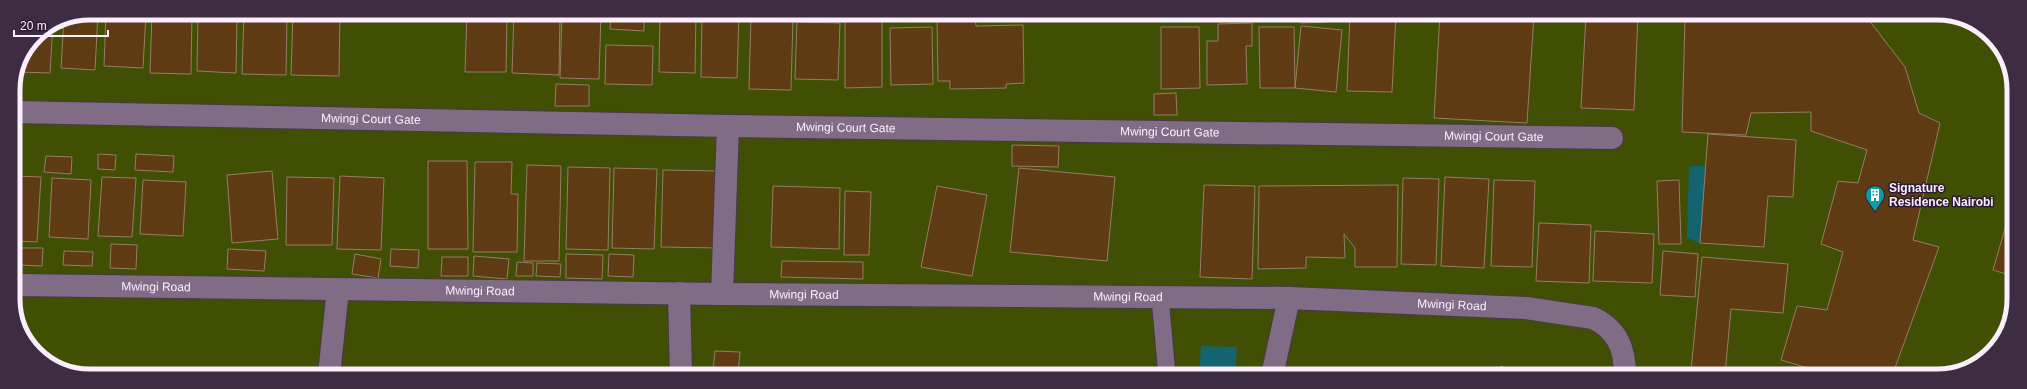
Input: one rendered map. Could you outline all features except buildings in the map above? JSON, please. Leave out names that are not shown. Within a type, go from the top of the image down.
[{"type":"street","name":"Mwingi Court Gate","points":[[20,112],[728,126],[1612,138]]},
{"type":"street","points":[[722,294],[728,126]]},
{"type":"street","name":"Mwingi Road","points":[[20,285],[722,294],[1289,298],[1526,308],[1593,318],[1603,322],[1616,335],[1625,360],[1625,369]]},
{"type":"street","points":[[330,369],[338,289]]},
{"type":"street","points":[[679,293],[681,369]]},
{"type":"street","points":[[1274,369],[1289,298]]},
{"type":"lane","points":[[1160,297],[1166,369]]},
{"type":"green space","points":[[1937,20],[1955,22],[1968,27],[1987,40],[1998,55],[2006,76],[2006,308],[2000,330],[1993,342],[1983,352],[1972,360],[1960,365],[1951,368],[1937,369],[90,369],[72,367],[59,362],[40,349],[29,334],[21,313],[20,90],[21,76],[25,63],[40,40],[63,25],[76,21]]},
{"type":"shaded area","points":[[1689,166],[1708,166],[1700,243],[1687,238]]},
{"type":"shaded area","points":[[1201,346],[1237,347],[1235,369],[1199,369]]},
{"type":"place","name":"Signature Residence Nairobi","points":[[1875,212]]}]
